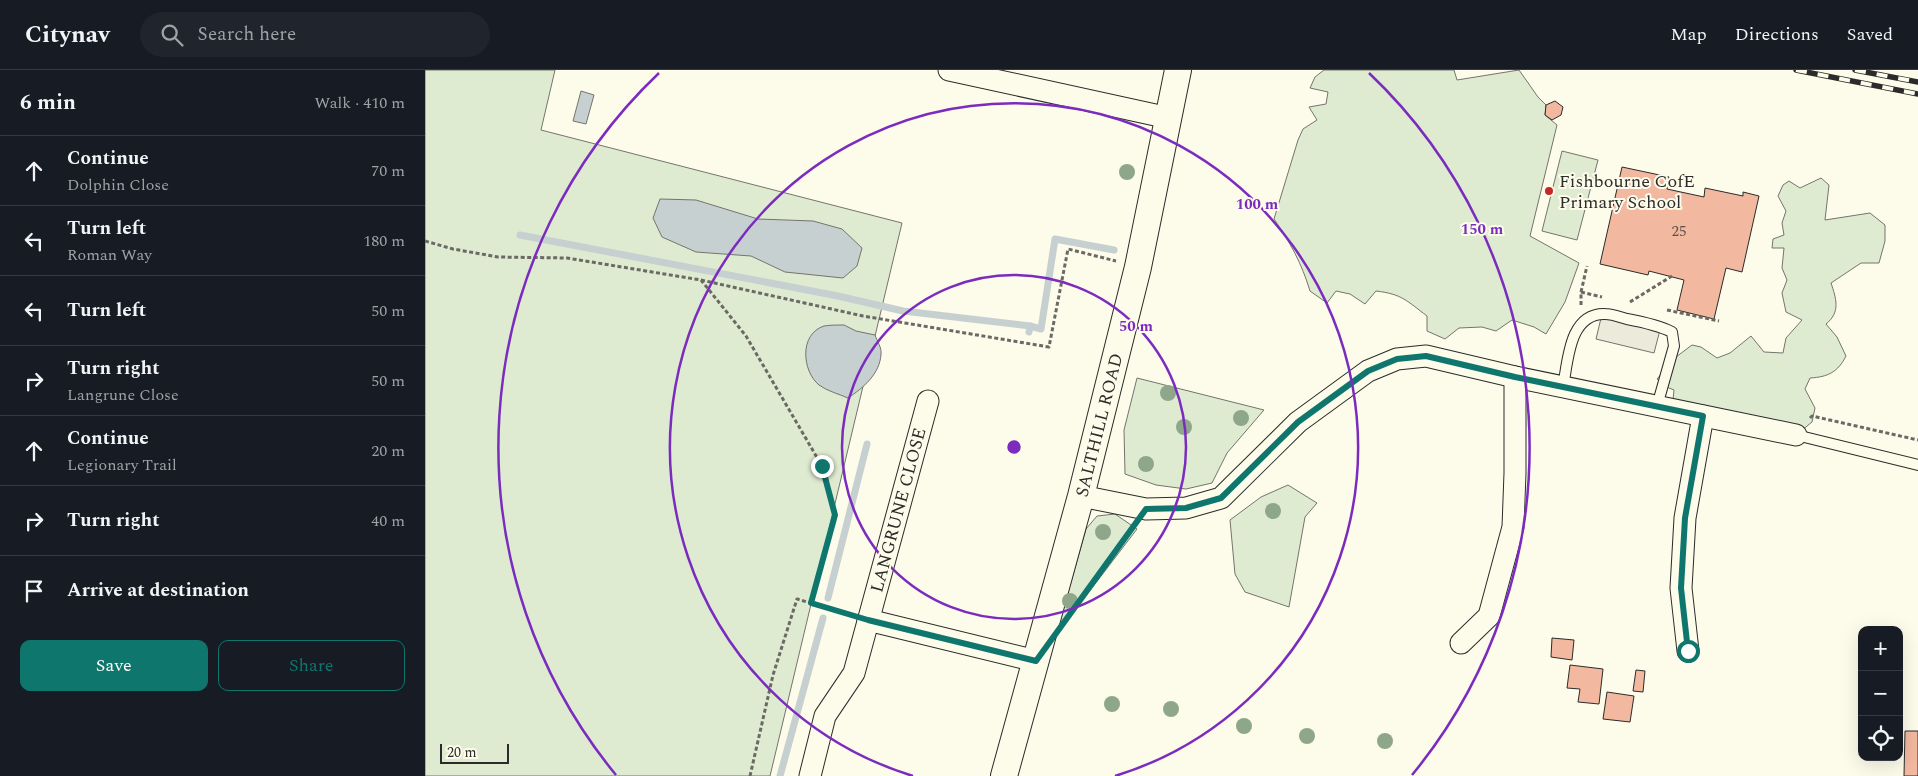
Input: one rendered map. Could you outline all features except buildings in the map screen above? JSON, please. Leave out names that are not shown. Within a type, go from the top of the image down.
[{"type":"street","points":[[949,70],[1169,118]]},
{"type":"street","name":"SALTHILL ROAD","points":[[1005,776],[1081,496],[1138,267],[1178,70]]},
{"type":"street","points":[[1081,496],[1146,509],[1186,508],[1221,498],[1298,422],[1368,371],[1397,359],[1426,356],[1515,377],[1796,436]]},
{"type":"street","points":[[1461,643],[1489,616],[1513,527],[1515,377]]},
{"type":"street","name":"LANGRUNE CLOSE","points":[[810,776],[825,716],[854,672],[928,401]]},
{"type":"street","points":[[1688,651],[1681,588],[1685,518],[1703,416]]},
{"type":"street","points":[[868,620],[1036,661]]},
{"type":"lane","points":[[1563,387],[1573,338],[1582,321],[1593,315],[1605,314],[1661,326],[1672,332],[1674,346],[1657,406]]},
{"type":"lane","points":[[1796,436],[1918,465]]},
{"type":"path","points":[[425,241],[453,249],[498,257],[567,258],[701,280],[863,316],[1049,347],[1068,249],[1138,267]]},
{"type":"path","points":[[1582,321],[1581,292],[1587,266]]},
{"type":"path","points":[[1630,302],[1672,276]]},
{"type":"path","points":[[701,280],[746,336],[822,466],[835,515],[811,603]]},
{"type":"path","points":[[1796,436],[1812,416],[1918,440]]},
{"type":"path","points":[[1077,605],[1146,509]]},
{"type":"path","points":[[750,776],[773,675],[797,599],[868,620]]},
{"type":"green space","points":[[425,70],[555,70],[541,130],[902,223],[770,776],[425,776]]},
{"type":"green space","points":[[1324,70],[1454,70],[1457,80],[1519,70],[1546,105],[1545,115],[1557,125],[1530,236],[1579,263],[1565,302],[1546,334],[1534,327],[1512,320],[1496,331],[1482,327],[1459,328],[1445,339],[1427,331],[1427,316],[1409,302],[1392,294],[1376,291],[1365,304],[1350,294],[1336,291],[1327,303],[1310,291],[1295,253],[1274,219],[1298,140],[1303,129],[1317,120],[1309,107],[1326,104],[1328,92],[1310,88],[1315,77]]},
{"type":"green space","points":[[1562,151],[1598,160],[1577,240],[1542,231]]},
{"type":"green space","points":[[1821,178],[1829,185],[1825,220],[1870,213],[1885,225],[1885,241],[1879,263],[1861,263],[1831,283],[1836,305],[1834,315],[1826,324],[1837,337],[1846,356],[1840,366],[1832,373],[1810,378],[1805,389],[1815,408],[1812,422],[1790,440],[1673,400],[1674,390],[1657,379],[1676,357],[1692,345],[1701,347],[1717,358],[1730,353],[1751,336],[1764,352],[1783,353],[1786,338],[1802,320],[1786,312],[1782,293],[1787,280],[1782,268],[1784,248],[1772,248],[1773,239],[1784,235],[1782,223],[1786,211],[1778,196],[1783,185],[1789,181],[1800,188]]},
{"type":"green space","points":[[1137,378],[1264,410],[1227,453],[1212,483],[1186,489],[1156,485],[1125,474],[1124,430]]},
{"type":"green space","points":[[1288,485],[1317,503],[1305,517],[1289,607],[1245,592],[1235,574],[1230,520],[1261,497]]},
{"type":"green space","points":[[1115,514],[1137,529],[1056,635],[1086,529],[1097,516]]},
{"type":"shaded area","points":[[581,91],[594,95],[586,124],[573,121]]},
{"type":"shaded area","points":[[660,199],[696,200],[758,219],[813,221],[842,229],[862,248],[857,266],[843,278],[785,272],[751,256],[696,252],[662,237],[653,218]]},
{"type":"shaded area","points":[[1602,314],[1661,326],[1654,353],[1596,339]]},
{"type":"shaded area","points":[[844,325],[856,331],[875,335],[881,352],[878,368],[870,380],[848,398],[829,391],[813,379],[809,371],[806,353],[810,337],[816,330],[824,326]]},
{"type":"waterway","points":[[520,235],[838,296],[903,311],[1030,326],[1029,332]]},
{"type":"waterway","points":[[1030,326],[1041,329],[1055,239],[1114,250]]},
{"type":"waterway","points":[[828,598],[867,444]]},
{"type":"waterway","points":[[780,776],[823,618]]},
{"type":"railway","points":[[1796,70],[1918,94]]},
{"type":"railway","points":[[1855,70],[1918,82]]},
{"type":"place","name":"Fishbourne CofE Primary School","points":[[1549,191]]},
{"type":"route","points":[[822,466],[835,515],[811,603],[868,620],[1036,661],[1146,509],[1186,508],[1221,498],[1298,422],[1368,371],[1397,359],[1426,356],[1515,377],[1703,416],[1685,518],[1681,588],[1688,651]]}]
